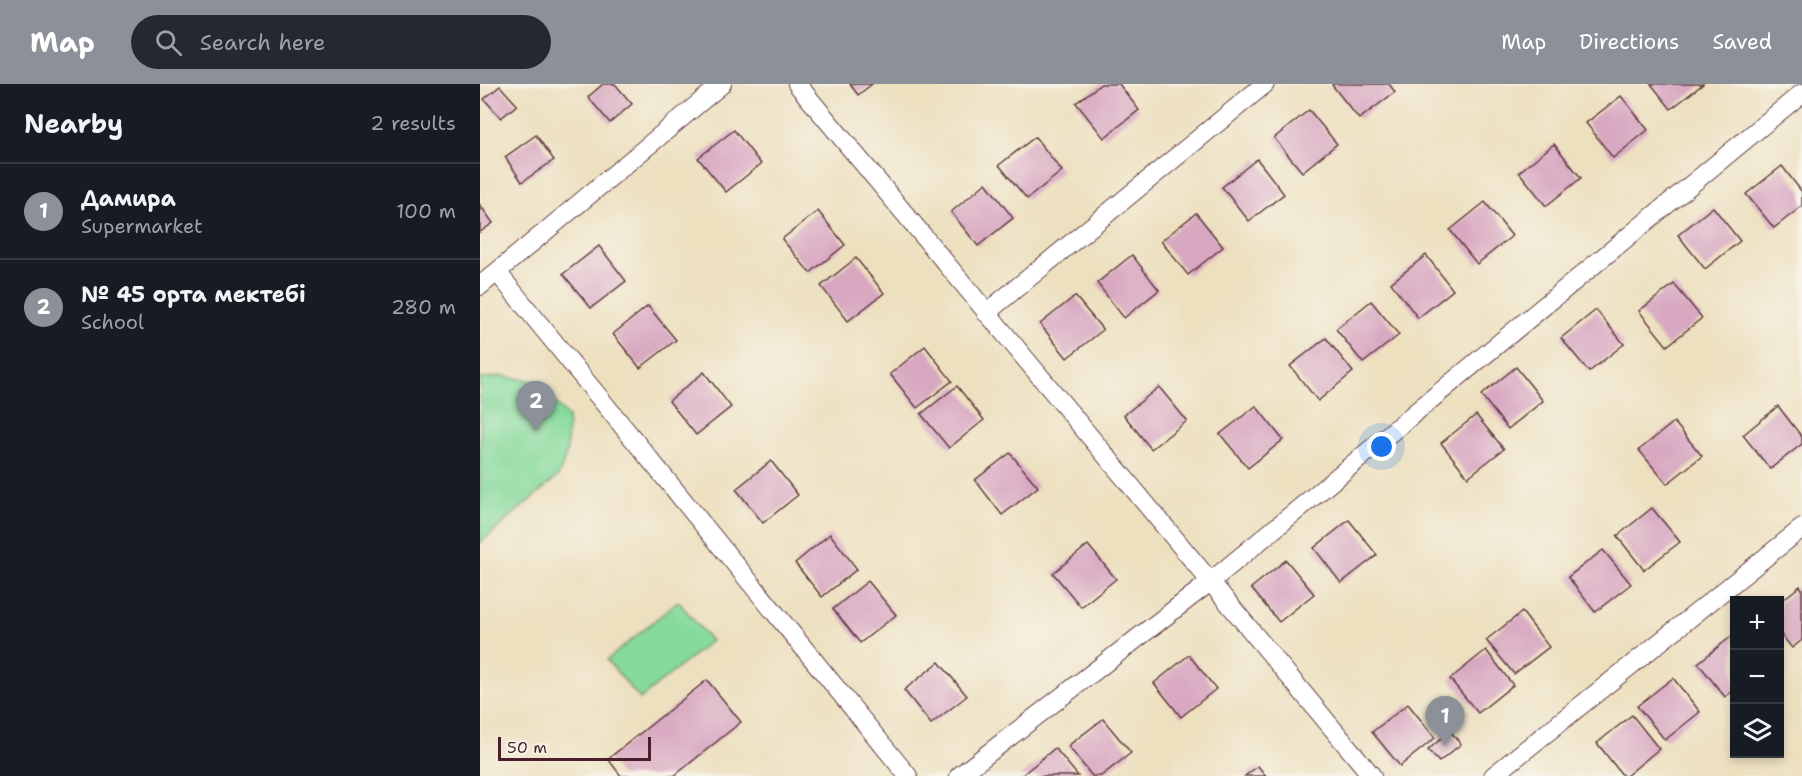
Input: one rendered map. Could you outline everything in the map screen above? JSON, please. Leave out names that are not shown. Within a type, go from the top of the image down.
[{"type":"street","points":[[480,286],[722,84]]},
{"type":"street","points":[[796,84],[1372,776]]},
{"type":"street","points":[[986,313],[1265,84]]},
{"type":"street","points":[[959,776],[1210,582],[1802,93]]},
{"type":"street","points":[[497,272],[908,776]]},
{"type":"street","points":[[1493,776],[1802,528]]},
{"type":"green space","points":[[500,376],[535,381],[568,417],[567,451],[559,475],[480,543],[480,379]]},
{"type":"green space","points":[[678,601],[711,641],[640,699],[607,660]]},
{"type":"building","points":[[603,84],[615,84],[632,104],[610,123],[588,97]]},
{"type":"building","points":[[850,84],[872,84],[858,95]]},
{"type":"building","points":[[1101,84],[1119,84],[1139,110],[1104,138],[1076,103]]},
{"type":"building","points":[[1333,84],[1389,84],[1395,92],[1359,119]]},
{"type":"building","points":[[1651,84],[1703,84],[1671,109]]},
{"type":"building","points":[[500,86],[517,105],[501,118],[484,99]]},
{"type":"building","points":[[1621,96],[1648,130],[1613,158],[1586,123]]},
{"type":"building","points":[[1309,110],[1337,144],[1302,172],[1274,138]]},
{"type":"building","points":[[734,130],[761,164],[726,192],[698,158]]},
{"type":"building","points":[[536,135],[554,160],[522,182],[505,157]]},
{"type":"building","points":[[1035,137],[1062,171],[1027,199],[999,165]]},
{"type":"building","points":[[1554,144],[1581,178],[1546,206],[1519,172]]},
{"type":"building","points":[[1257,159],[1284,194],[1249,221],[1222,187]]},
{"type":"building","points":[[1782,166],[1802,192],[1802,206],[1774,228],[1746,194]]},
{"type":"building","points":[[986,183],[1013,218],[978,246],[951,212]]},
{"type":"building","points":[[1485,202],[1512,236],[1477,264],[1450,230]]},
{"type":"building","points":[[480,205],[493,223],[480,232]]},
{"type":"building","points":[[1713,207],[1740,241],[1705,269],[1678,235]]},
{"type":"building","points":[[818,211],[845,245],[810,273],[782,239]]},
{"type":"building","points":[[1196,213],[1223,247],[1188,275],[1161,241]]},
{"type":"building","points":[[599,246],[626,281],[591,308],[563,274]]},
{"type":"building","points":[[1132,255],[1159,290],[1124,318],[1097,283]]},
{"type":"building","points":[[1426,255],[1453,290],[1418,318],[1391,283]]},
{"type":"building","points":[[856,258],[884,293],[848,321],[821,286]]},
{"type":"building","points":[[1674,284],[1702,318],[1667,346],[1639,311]]},
{"type":"building","points":[[1075,296],[1103,330],[1067,358],[1040,324]]},
{"type":"building","points":[[1371,301],[1399,335],[1363,363],[1336,329]]},
{"type":"building","points":[[648,306],[676,340],[640,368],[613,334]]},
{"type":"building","points":[[1596,310],[1624,344],[1589,372],[1561,338]]},
{"type":"building","points":[[1326,338],[1353,372],[1318,401],[1290,366]]},
{"type":"building","points":[[925,346],[952,381],[917,408],[890,374]]},
{"type":"building","points":[[1516,367],[1543,401],[1508,429],[1481,395]]},
{"type":"building","points":[[704,372],[731,407],[696,435],[669,401]]},
{"type":"building","points":[[957,386],[984,420],[949,448],[921,414]]},
{"type":"building","points":[[1159,387],[1187,421],[1151,449],[1124,415]]},
{"type":"building","points":[[1256,406],[1283,440],[1248,468],[1220,434]]},
{"type":"building","points":[[1778,406],[1802,437],[1802,444],[1770,469],[1743,435]]},
{"type":"building","points":[[1476,415],[1504,449],[1468,477],[1441,443]]},
{"type":"building","points":[[1674,422],[1702,456],[1667,484],[1639,450]]},
{"type":"building","points":[[1010,453],[1038,487],[1002,515],[975,480]]},
{"type":"building","points":[[771,461],[798,495],[763,523],[736,489]]},
{"type":"building","points":[[1652,508],[1680,542],[1644,570],[1617,536]]},
{"type":"building","points":[[1349,520],[1377,555],[1341,583],[1314,548]]},
{"type":"building","points":[[830,534],[857,569],[822,597],[795,563]]},
{"type":"building","points":[[1088,545],[1116,579],[1081,607],[1053,573]]},
{"type":"building","points":[[1603,550],[1631,584],[1595,612],[1568,577]]},
{"type":"building","points":[[1286,560],[1314,594],[1279,622],[1251,588]]},
{"type":"building","points":[[868,581],[896,615],[860,643],[833,609]]},
{"type":"building","points":[[1800,586],[1802,589],[1802,640],[1792,648],[1784,638],[1784,599]]},
{"type":"building","points":[[1522,612],[1549,647],[1514,674],[1486,640]]},
{"type":"building","points":[[1730,637],[1730,693],[1725,697],[1698,663]]},
{"type":"building","points":[[1486,650],[1513,685],[1478,713],[1450,679]]},
{"type":"building","points":[[1189,655],[1216,689],[1181,717],[1154,683]]},
{"type":"building","points":[[939,662],[967,696],[931,724],[904,690]]},
{"type":"building","points":[[1673,678],[1700,712],[1665,740],[1637,706]]},
{"type":"building","points":[[707,680],[741,722],[674,776],[621,776],[608,759]]},
{"type":"building","points":[[1408,704],[1435,738],[1400,766],[1372,732]]},
{"type":"building","points":[[1632,715],[1659,749],[1626,776],[1623,776],[1597,743]]},
{"type":"building","points":[[1103,719],[1131,753],[1101,776],[1092,776],[1068,746]]},
{"type":"building","points":[[1450,731],[1461,744],[1439,762],[1428,750]]},
{"type":"building","points":[[1055,748],[1078,776],[1021,776]]},
{"type":"building","points":[[1258,766],[1266,776],[1245,776]]},
{"type":"place","name":"№ 45 орта мектебі","points":[[536,431]]},
{"type":"place","name":"Дамира","points":[[1445,746]]}]
